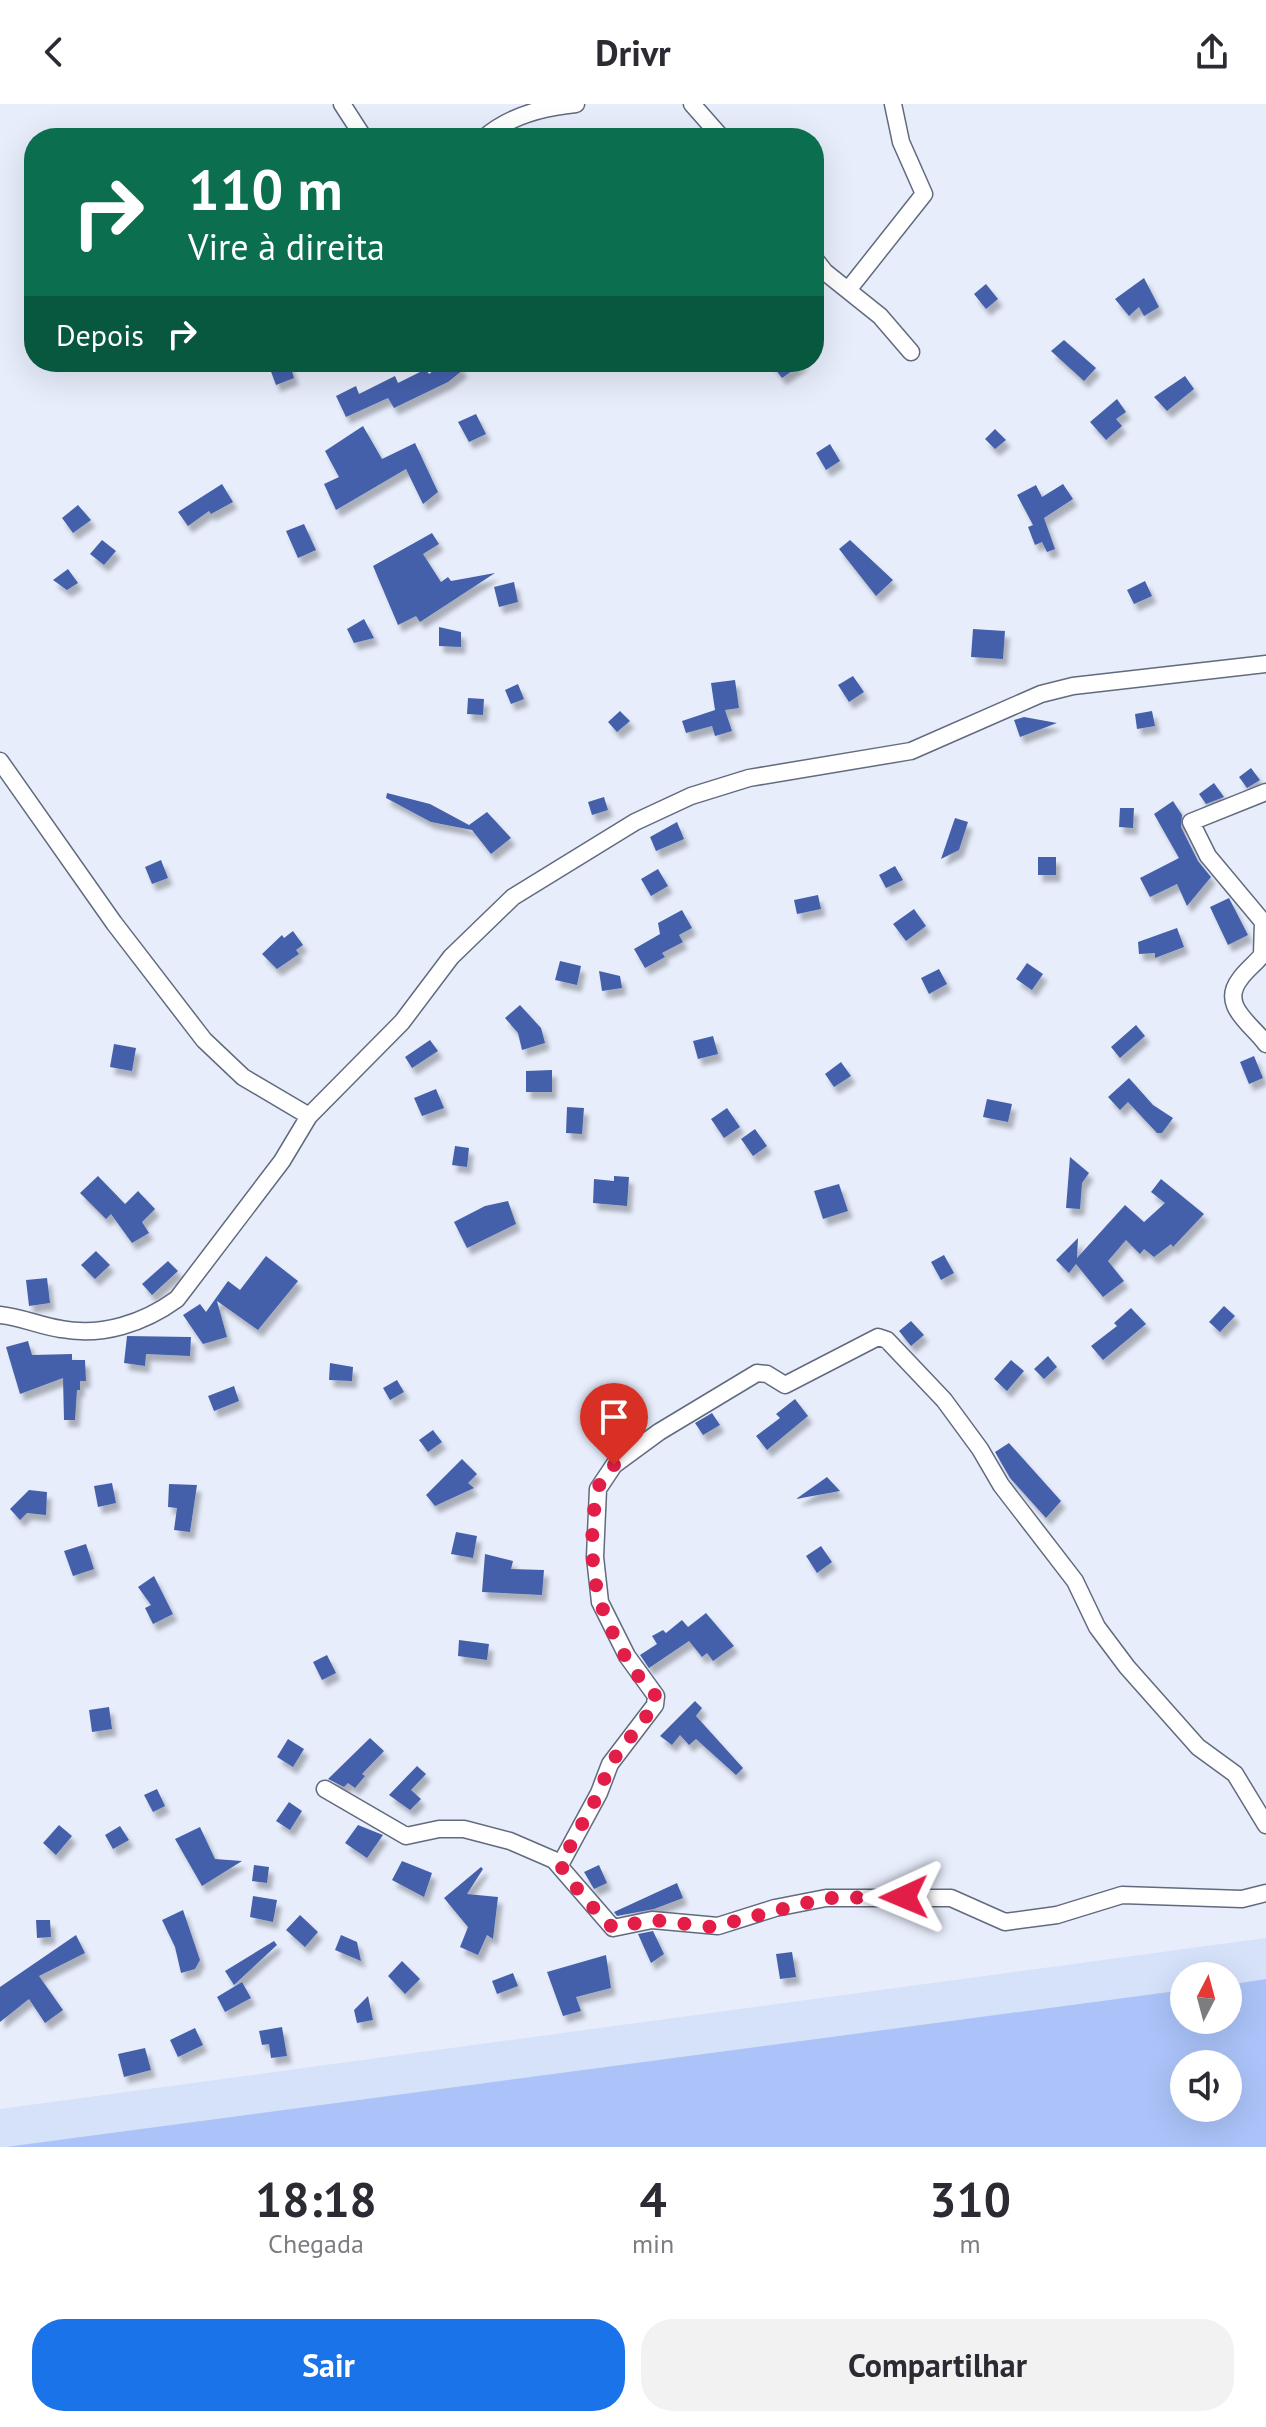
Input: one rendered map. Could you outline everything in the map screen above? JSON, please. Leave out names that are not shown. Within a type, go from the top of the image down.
[{"type":"street","points":[[342,104],[358,128]]},
{"type":"street","points":[[496,128],[552,106],[576,104]]},
{"type":"street","points":[[692,104],[713,128]]},
{"type":"street","points":[[848,290],[924,194],[901,142],[893,104]]},
{"type":"street","points":[[824,271],[880,316],[911,352]]},
{"type":"street","points":[[0,1315],[63,1330],[126,1327],[154,1316],[177,1299],[282,1161],[309,1116],[402,1022],[451,957],[513,897],[635,822],[691,796],[749,778],[911,751],[1041,694],[1073,686],[1266,664]]},
{"type":"street","points":[[0,761],[105,910],[204,1040],[243,1077],[309,1116]]},
{"type":"street","points":[[1266,792],[1191,822],[1208,856],[1264,922],[1262,955],[1240,978],[1233,998],[1235,1009],[1266,1044]]},
{"type":"street","points":[[560,1865],[599,1793],[610,1764],[655,1705],[656,1696],[627,1656],[600,1602],[596,1586],[595,1511],[604,1476],[659,1432],[757,1373],[767,1374],[785,1385],[878,1337],[887,1340],[944,1400],[980,1449],[1001,1485],[1075,1581],[1097,1627],[1127,1667],[1198,1747],[1235,1774],[1266,1825]]},
{"type":"street","points":[[325,1789],[406,1836],[439,1829],[464,1829],[510,1841],[560,1865],[583,1897],[613,1928],[652,1920],[718,1926],[775,1908],[826,1898],[951,1898],[1005,1922],[1057,1915],[1122,1895],[1242,1899],[1266,1893]]},
{"type":"shaded area","points":[[1266,1938],[1266,2147],[0,2147],[0,2109]]},
{"type":"shaded area","points":[[1266,1979],[1266,2147],[6,2147],[1170,1992],[1170,2034],[1242,2034],[1242,1983]]},
{"type":"building","points":[[1144,278],[1159,307],[1144,316],[1139,307],[1129,316],[1115,299]]},
{"type":"building","points":[[986,284],[998,299],[986,309],[974,294]]},
{"type":"building","points":[[1064,340],[1096,368],[1084,381],[1051,351]]},
{"type":"building","points":[[271,372],[292,372],[294,378],[276,385]]},
{"type":"building","points":[[420,372],[460,372],[448,382],[394,408],[388,398],[346,417],[336,396],[356,386],[359,394],[395,376],[398,383]]},
{"type":"building","points":[[1185,376],[1194,389],[1167,411],[1154,397]]},
{"type":"building","points":[[1117,399],[1126,412],[1116,419],[1122,426],[1106,440],[1090,422]]},
{"type":"building","points":[[476,414],[486,434],[469,442],[458,422]]},
{"type":"building","points":[[363,426],[382,459],[415,443],[438,492],[423,504],[406,469],[336,510],[324,484],[339,477],[325,451]]},
{"type":"building","points":[[995,429],[1006,440],[995,449],[985,439]]},
{"type":"building","points":[[830,444],[840,461],[826,470],[816,453]]},
{"type":"building","points":[[222,484],[233,502],[211,514],[209,511],[188,526],[178,512]]},
{"type":"building","points":[[1063,484],[1073,499],[1044,518],[1055,549],[1047,552],[1042,542],[1035,545],[1028,527],[1033,525],[1017,495],[1036,485],[1042,497]]},
{"type":"building","points":[[78,505],[91,520],[73,533],[62,518]]},
{"type":"building","points":[[304,524],[316,550],[298,558],[286,531]]},
{"type":"building","points":[[432,533],[439,544],[423,554],[441,582],[448,577],[451,581],[495,573],[420,622],[416,616],[398,625],[373,566]]},
{"type":"building","points":[[102,540],[116,551],[104,565],[90,554]]},
{"type":"building","points":[[850,540],[893,580],[876,596],[839,549]]},
{"type":"building","points":[[68,569],[78,583],[67,590],[53,580]]},
{"type":"building","points":[[1145,581],[1152,596],[1134,604],[1127,590]]},
{"type":"building","points":[[514,582],[518,602],[499,607],[494,587]]},
{"type":"building","points":[[364,619],[374,638],[354,643],[347,629]]},
{"type":"building","points":[[439,627],[461,632],[461,647],[439,646]]},
{"type":"building","points":[[973,629],[1005,631],[1003,659],[971,657]]},
{"type":"building","points":[[853,676],[864,692],[849,702],[838,685]]},
{"type":"building","points":[[735,680],[739,708],[725,710],[732,731],[715,736],[712,726],[686,733],[682,721],[715,710],[711,683]]},
{"type":"building","points":[[518,684],[524,699],[511,704],[505,690]]},
{"type":"building","points":[[468,698],[484,699],[483,715],[467,714]]},
{"type":"building","points":[[620,711],[630,721],[617,732],[608,722]]},
{"type":"building","points":[[1152,711],[1155,726],[1137,729],[1135,714]]},
{"type":"building","points":[[1024,717],[1057,723],[1020,737],[1014,720]]},
{"type":"building","points":[[1251,768],[1260,780],[1247,788],[1239,777]]},
{"type":"building","points":[[1214,783],[1224,797],[1206,804],[1199,794]]},
{"type":"building","points":[[387,793],[430,804],[469,825],[487,812],[511,838],[491,854],[472,830],[431,822],[386,798]]},
{"type":"building","points":[[604,797],[608,810],[592,815],[588,802]]},
{"type":"building","points":[[1173,801],[1182,815],[1181,827],[1198,861],[1211,877],[1187,906],[1177,884],[1150,897],[1140,878],[1179,858],[1154,814]]},
{"type":"building","points":[[1120,808],[1134,808],[1133,828],[1119,827]]},
{"type":"building","points":[[955,818],[968,822],[959,850],[941,859]]},
{"type":"building","points":[[677,822],[684,839],[656,851],[650,837]]},
{"type":"building","points":[[1038,857],[1056,857],[1056,875],[1038,875]]},
{"type":"building","points":[[161,860],[168,878],[152,884],[145,867]]},
{"type":"building","points":[[895,866],[903,880],[886,888],[879,875]]},
{"type":"building","points":[[658,869],[668,886],[651,896],[641,879]]},
{"type":"building","points":[[818,895],[821,909],[797,914],[794,900]]},
{"type":"building","points":[[1229,898],[1248,935],[1228,945],[1210,907]]},
{"type":"building","points":[[914,909],[926,926],[906,941],[893,924]]},
{"type":"building","points":[[682,910],[692,928],[679,935],[683,942],[662,953],[665,957],[645,968],[634,949],[660,934],[658,923]]},
{"type":"building","points":[[1177,928],[1184,947],[1155,958],[1155,953],[1139,954],[1138,942]]},
{"type":"building","points":[[293,931],[303,945],[296,950],[299,954],[277,969],[262,954],[282,935],[284,938]]},
{"type":"building","points":[[560,961],[581,966],[577,985],[555,980]]},
{"type":"building","points":[[1027,963],[1043,974],[1032,990],[1016,979]]},
{"type":"building","points":[[939,969],[947,984],[929,994],[921,978]]},
{"type":"building","points":[[599,971],[620,976],[622,988],[602,991]]},
{"type":"building","points":[[520,1005],[541,1028],[545,1043],[522,1050],[518,1033],[505,1018]]},
{"type":"building","points":[[1136,1025],[1145,1036],[1120,1058],[1111,1047]]},
{"type":"building","points":[[713,1036],[718,1054],[698,1059],[693,1041]]},
{"type":"building","points":[[430,1040],[438,1051],[412,1068],[405,1057]]},
{"type":"building","points":[[114,1044],[136,1048],[132,1071],[110,1067]]},
{"type":"building","points":[[1254,1056],[1263,1078],[1249,1084],[1240,1062]]},
{"type":"building","points":[[841,1062],[851,1076],[834,1087],[825,1074]]},
{"type":"building","points":[[552,1070],[552,1092],[526,1092],[526,1071]]},
{"type":"building","points":[[1129,1078],[1153,1105],[1173,1118],[1162,1133],[1157,1133],[1128,1102],[1120,1110],[1108,1097]]},
{"type":"building","points":[[436,1089],[444,1108],[422,1116],[414,1098]]},
{"type":"building","points":[[987,1099],[1012,1104],[1008,1122],[983,1117]]},
{"type":"building","points":[[567,1107],[584,1108],[582,1134],[566,1133]]},
{"type":"building","points":[[727,1108],[740,1127],[724,1138],[711,1119]]},
{"type":"building","points":[[755,1129],[767,1146],[753,1156],[741,1139]]},
{"type":"building","points":[[455,1146],[469,1148],[467,1167],[452,1165]]},
{"type":"building","points":[[1070,1157],[1089,1173],[1082,1183],[1080,1209],[1066,1208]]},
{"type":"building","points":[[98,1176],[125,1204],[138,1191],[155,1209],[142,1222],[149,1233],[132,1243],[111,1214],[106,1219],[80,1193]]},
{"type":"building","points":[[614,1176],[629,1177],[627,1206],[593,1203],[594,1179],[614,1181]]},
{"type":"building","points":[[1161,1179],[1204,1214],[1173,1247],[1171,1244],[1154,1257],[1144,1249],[1140,1254],[1126,1240],[1108,1261],[1124,1281],[1103,1297],[1076,1264],[1069,1273],[1056,1260],[1078,1238],[1077,1258],[1125,1205],[1144,1222],[1165,1203],[1151,1192]]},
{"type":"building","points":[[839,1184],[848,1211],[823,1219],[814,1191]]},
{"type":"building","points":[[508,1201],[516,1224],[467,1248],[454,1222],[485,1206]]},
{"type":"building","points":[[96,1251],[110,1265],[95,1279],[81,1265]]},
{"type":"building","points":[[944,1255],[954,1273],[941,1280],[931,1262]]},
{"type":"building","points":[[266,1256],[298,1281],[258,1330],[217,1301],[227,1337],[203,1344],[183,1315],[200,1304],[206,1312],[228,1281],[240,1290]]},
{"type":"building","points":[[168,1261],[178,1271],[152,1295],[142,1284]]},
{"type":"building","points":[[47,1278],[50,1303],[29,1306],[26,1280]]},
{"type":"building","points":[[1224,1306],[1235,1316],[1220,1332],[1209,1322]]},
{"type":"building","points":[[1131,1308],[1146,1324],[1103,1360],[1091,1346],[1117,1326],[1114,1323]]},
{"type":"building","points":[[911,1321],[924,1335],[911,1346],[899,1331]]},
{"type":"building","points":[[127,1336],[191,1337],[190,1356],[146,1354],[145,1366],[124,1363]]},
{"type":"building","points":[[28,1341],[32,1355],[72,1354],[72,1360],[85,1360],[86,1381],[80,1381],[80,1390],[77,1390],[75,1420],[64,1420],[63,1378],[20,1394],[6,1347]]},
{"type":"building","points":[[1048,1356],[1057,1367],[1044,1379],[1034,1369]]},
{"type":"building","points":[[1011,1360],[1024,1371],[1007,1391],[994,1379]]},
{"type":"building","points":[[330,1363],[353,1367],[352,1381],[329,1380]]},
{"type":"building","points":[[397,1380],[404,1392],[390,1400],[383,1388]]},
{"type":"building","points":[[234,1386],[239,1401],[214,1411],[208,1396]]},
{"type":"building","points":[[599,1398],[620,1423],[624,1421],[634,1437],[611,1454],[600,1436],[604,1433],[585,1410]]},
{"type":"building","points":[[795,1399],[808,1416],[767,1450],[756,1436],[780,1418],[776,1414]]},
{"type":"building","points":[[712,1413],[720,1425],[703,1435],[695,1423]]},
{"type":"building","points":[[433,1430],[442,1442],[428,1452],[419,1440]]},
{"type":"building","points":[[1009,1443],[1061,1501],[1046,1518],[1010,1478],[995,1452]]},
{"type":"building","points":[[462,1459],[477,1474],[468,1483],[474,1488],[435,1506],[426,1495]]},
{"type":"building","points":[[827,1477],[840,1491],[796,1499]]},
{"type":"building","points":[[112,1483],[116,1503],[98,1507],[94,1486]]},
{"type":"building","points":[[169,1484],[197,1485],[190,1532],[174,1530],[177,1508],[168,1507]]},
{"type":"building","points":[[29,1490],[47,1492],[46,1515],[27,1513],[20,1520],[10,1509]]},
{"type":"building","points":[[456,1532],[477,1536],[473,1558],[451,1554]]},
{"type":"building","points":[[86,1544],[94,1569],[73,1576],[64,1551]]},
{"type":"building","points":[[821,1546],[832,1562],[817,1573],[806,1556]]},
{"type":"building","points":[[485,1554],[513,1561],[511,1569],[544,1570],[542,1595],[482,1592]]},
{"type":"building","points":[[154,1576],[173,1614],[153,1624],[145,1608],[151,1605],[138,1587]]},
{"type":"building","points":[[706,1613],[734,1646],[713,1661],[707,1653],[702,1657],[689,1641],[649,1668],[640,1655],[657,1644],[652,1636],[663,1630],[666,1633],[682,1620],[688,1627]]},
{"type":"building","points":[[459,1640],[489,1644],[487,1660],[458,1656]]},
{"type":"building","points":[[327,1655],[336,1673],[322,1680],[313,1662]]},
{"type":"building","points":[[695,1701],[702,1708],[696,1716],[743,1768],[736,1775],[696,1739],[689,1745],[680,1735],[672,1745],[660,1736]]},
{"type":"building","points":[[109,1707],[112,1729],[92,1732],[89,1710]]},
{"type":"building","points":[[370,1738],[384,1751],[362,1774],[365,1776],[355,1788],[348,1783],[344,1787],[328,1779]]},
{"type":"building","points":[[288,1739],[304,1749],[293,1767],[277,1757]]},
{"type":"building","points":[[417,1766],[426,1774],[411,1790],[421,1799],[410,1810],[389,1795]]},
{"type":"building","points":[[157,1789],[165,1806],[153,1812],[144,1795]]},
{"type":"building","points":[[289,1802],[302,1811],[290,1830],[276,1821]]},
{"type":"building","points":[[59,1825],[72,1836],[56,1855],[43,1843]]},
{"type":"building","points":[[358,1825],[383,1835],[367,1858],[345,1843]]},
{"type":"building","points":[[120,1826],[129,1840],[113,1849],[105,1835]]},
{"type":"building","points":[[200,1827],[215,1859],[242,1861],[202,1886],[175,1839]]},
{"type":"building","points":[[402,1861],[432,1873],[424,1897],[392,1880]]},
{"type":"building","points":[[254,1865],[269,1867],[267,1883],[252,1881]]},
{"type":"building","points":[[599,1865],[607,1883],[594,1889],[584,1872]]},
{"type":"building","points":[[481,1867],[483,1869],[467,1894],[498,1897],[493,1939],[487,1935],[478,1955],[460,1947],[468,1927],[444,1898]]},
{"type":"building","points":[[677,1883],[683,1898],[654,1909],[617,1916],[614,1912]]},
{"type":"building","points":[[253,1896],[277,1900],[273,1922],[250,1917]]},
{"type":"building","points":[[183,1910],[200,1960],[195,1969],[181,1973],[175,1947],[162,1920]]},
{"type":"building","points":[[300,1915],[318,1932],[305,1947],[286,1930]]},
{"type":"building","points":[[36,1920],[50,1920],[51,1937],[37,1938]]},
{"type":"building","points":[[653,1931],[664,1954],[651,1963],[638,1934]]},
{"type":"building","points":[[76,1935],[85,1953],[39,1976],[63,2010],[45,2023],[29,1999],[0,2022],[0,1987]]},
{"type":"building","points":[[341,1935],[357,1942],[361,1961],[335,1950]]},
{"type":"building","points":[[274,1941],[277,1945],[234,1985],[225,1971]]},
{"type":"building","points":[[792,1952],[796,1977],[780,1979],[776,1954]]},
{"type":"building","points":[[606,1955],[611,1988],[576,1997],[581,2011],[563,2016],[547,1972]]},
{"type":"building","points":[[402,1961],[420,1979],[405,1994],[388,1976]]},
{"type":"building","points":[[513,1973],[518,1986],[497,1994],[492,1981]]},
{"type":"building","points":[[242,1982],[251,1998],[225,2012],[217,1997]]},
{"type":"building","points":[[368,1996],[373,2020],[357,2023],[354,2010]]},
{"type":"building","points":[[282,2027],[287,2056],[271,2058],[269,2044],[262,2045],[259,2031]]},
{"type":"building","points":[[195,2028],[203,2045],[178,2057],[170,2040]]},
{"type":"building","points":[[145,2048],[151,2070],[124,2077],[118,2054]]},
{"type":"route","points":[[614,1465],[598,1489],[595,1511],[596,1586],[600,1602],[627,1656],[656,1696],[655,1705],[610,1764],[599,1793],[560,1865],[583,1897],[613,1928],[652,1920],[712,1927],[775,1908],[826,1898],[904,1897]]}]
